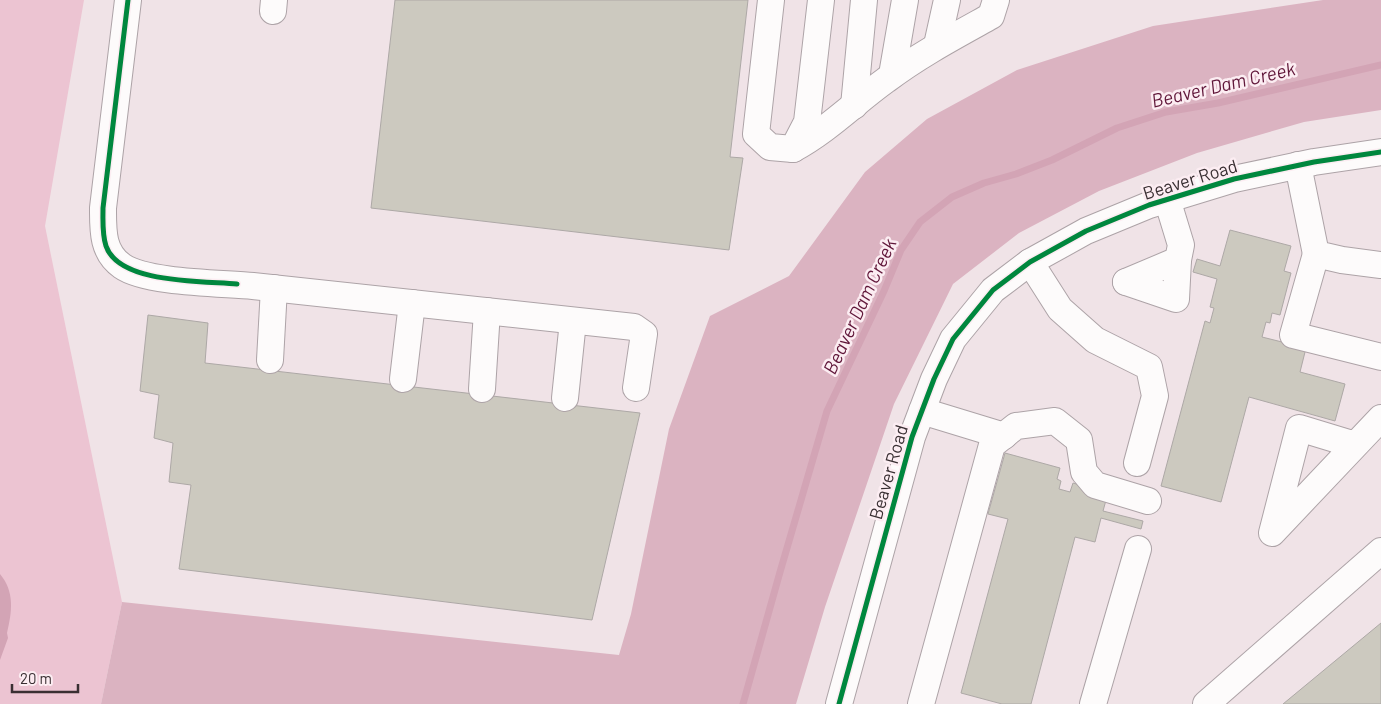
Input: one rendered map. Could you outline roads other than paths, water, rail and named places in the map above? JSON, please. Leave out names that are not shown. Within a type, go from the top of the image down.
[{"type":"street","points":[[128,0],[103,208],[103,232],[107,248],[123,267],[151,277],[237,284],[634,327],[644,334],[636,388]]},
{"type":"street","points":[[771,0],[756,134],[770,147],[793,149],[814,137],[892,75],[937,46],[991,16],[996,0]]},
{"type":"street","points":[[793,149],[807,122],[821,0]]},
{"type":"street","points":[[854,106],[864,0]]},
{"type":"street","points":[[892,75],[905,0]]},
{"type":"street","points":[[937,46],[948,0]]},
{"type":"street","name":"Beaver Road","points":[[840,703],[909,446],[953,339],[993,290],[1030,262],[1086,231],[1149,205],[1234,179],[1298,165],[1381,152]]},
{"type":"street","points":[[1298,165],[1316,254],[1293,335],[1381,357]]},
{"type":"street","points":[[1167,199],[1181,245],[1178,260]]},
{"type":"street","points":[[1316,254],[1342,260],[1381,265]]},
{"type":"street","points":[[1030,262],[1060,309],[1096,340],[1149,367],[1155,396],[1137,463]]},
{"type":"street","points":[[270,360],[274,288]]},
{"type":"street","points":[[403,379],[412,303]]},
{"type":"street","points":[[482,389],[486,311]]},
{"type":"street","points":[[565,398],[573,321]]},
{"type":"street","points":[[922,411],[1004,436]]},
{"type":"street","points":[[1355,445],[1381,418]]},
{"type":"street","points":[[921,704],[992,445],[1016,426],[1055,421],[1079,440],[1084,472],[1094,484],[1148,501]]},
{"type":"street","points":[[1093,704],[1138,549]]},
{"type":"street","points":[[1206,704],[1381,551]]},
{"type":"waterway","name":"Beaver Dam Creek","points":[[743,704],[827,411],[884,291],[901,250],[920,222],[952,197],[984,183],[1016,174],[1052,160],[1117,128],[1166,112],[1218,103],[1381,65]]}]
